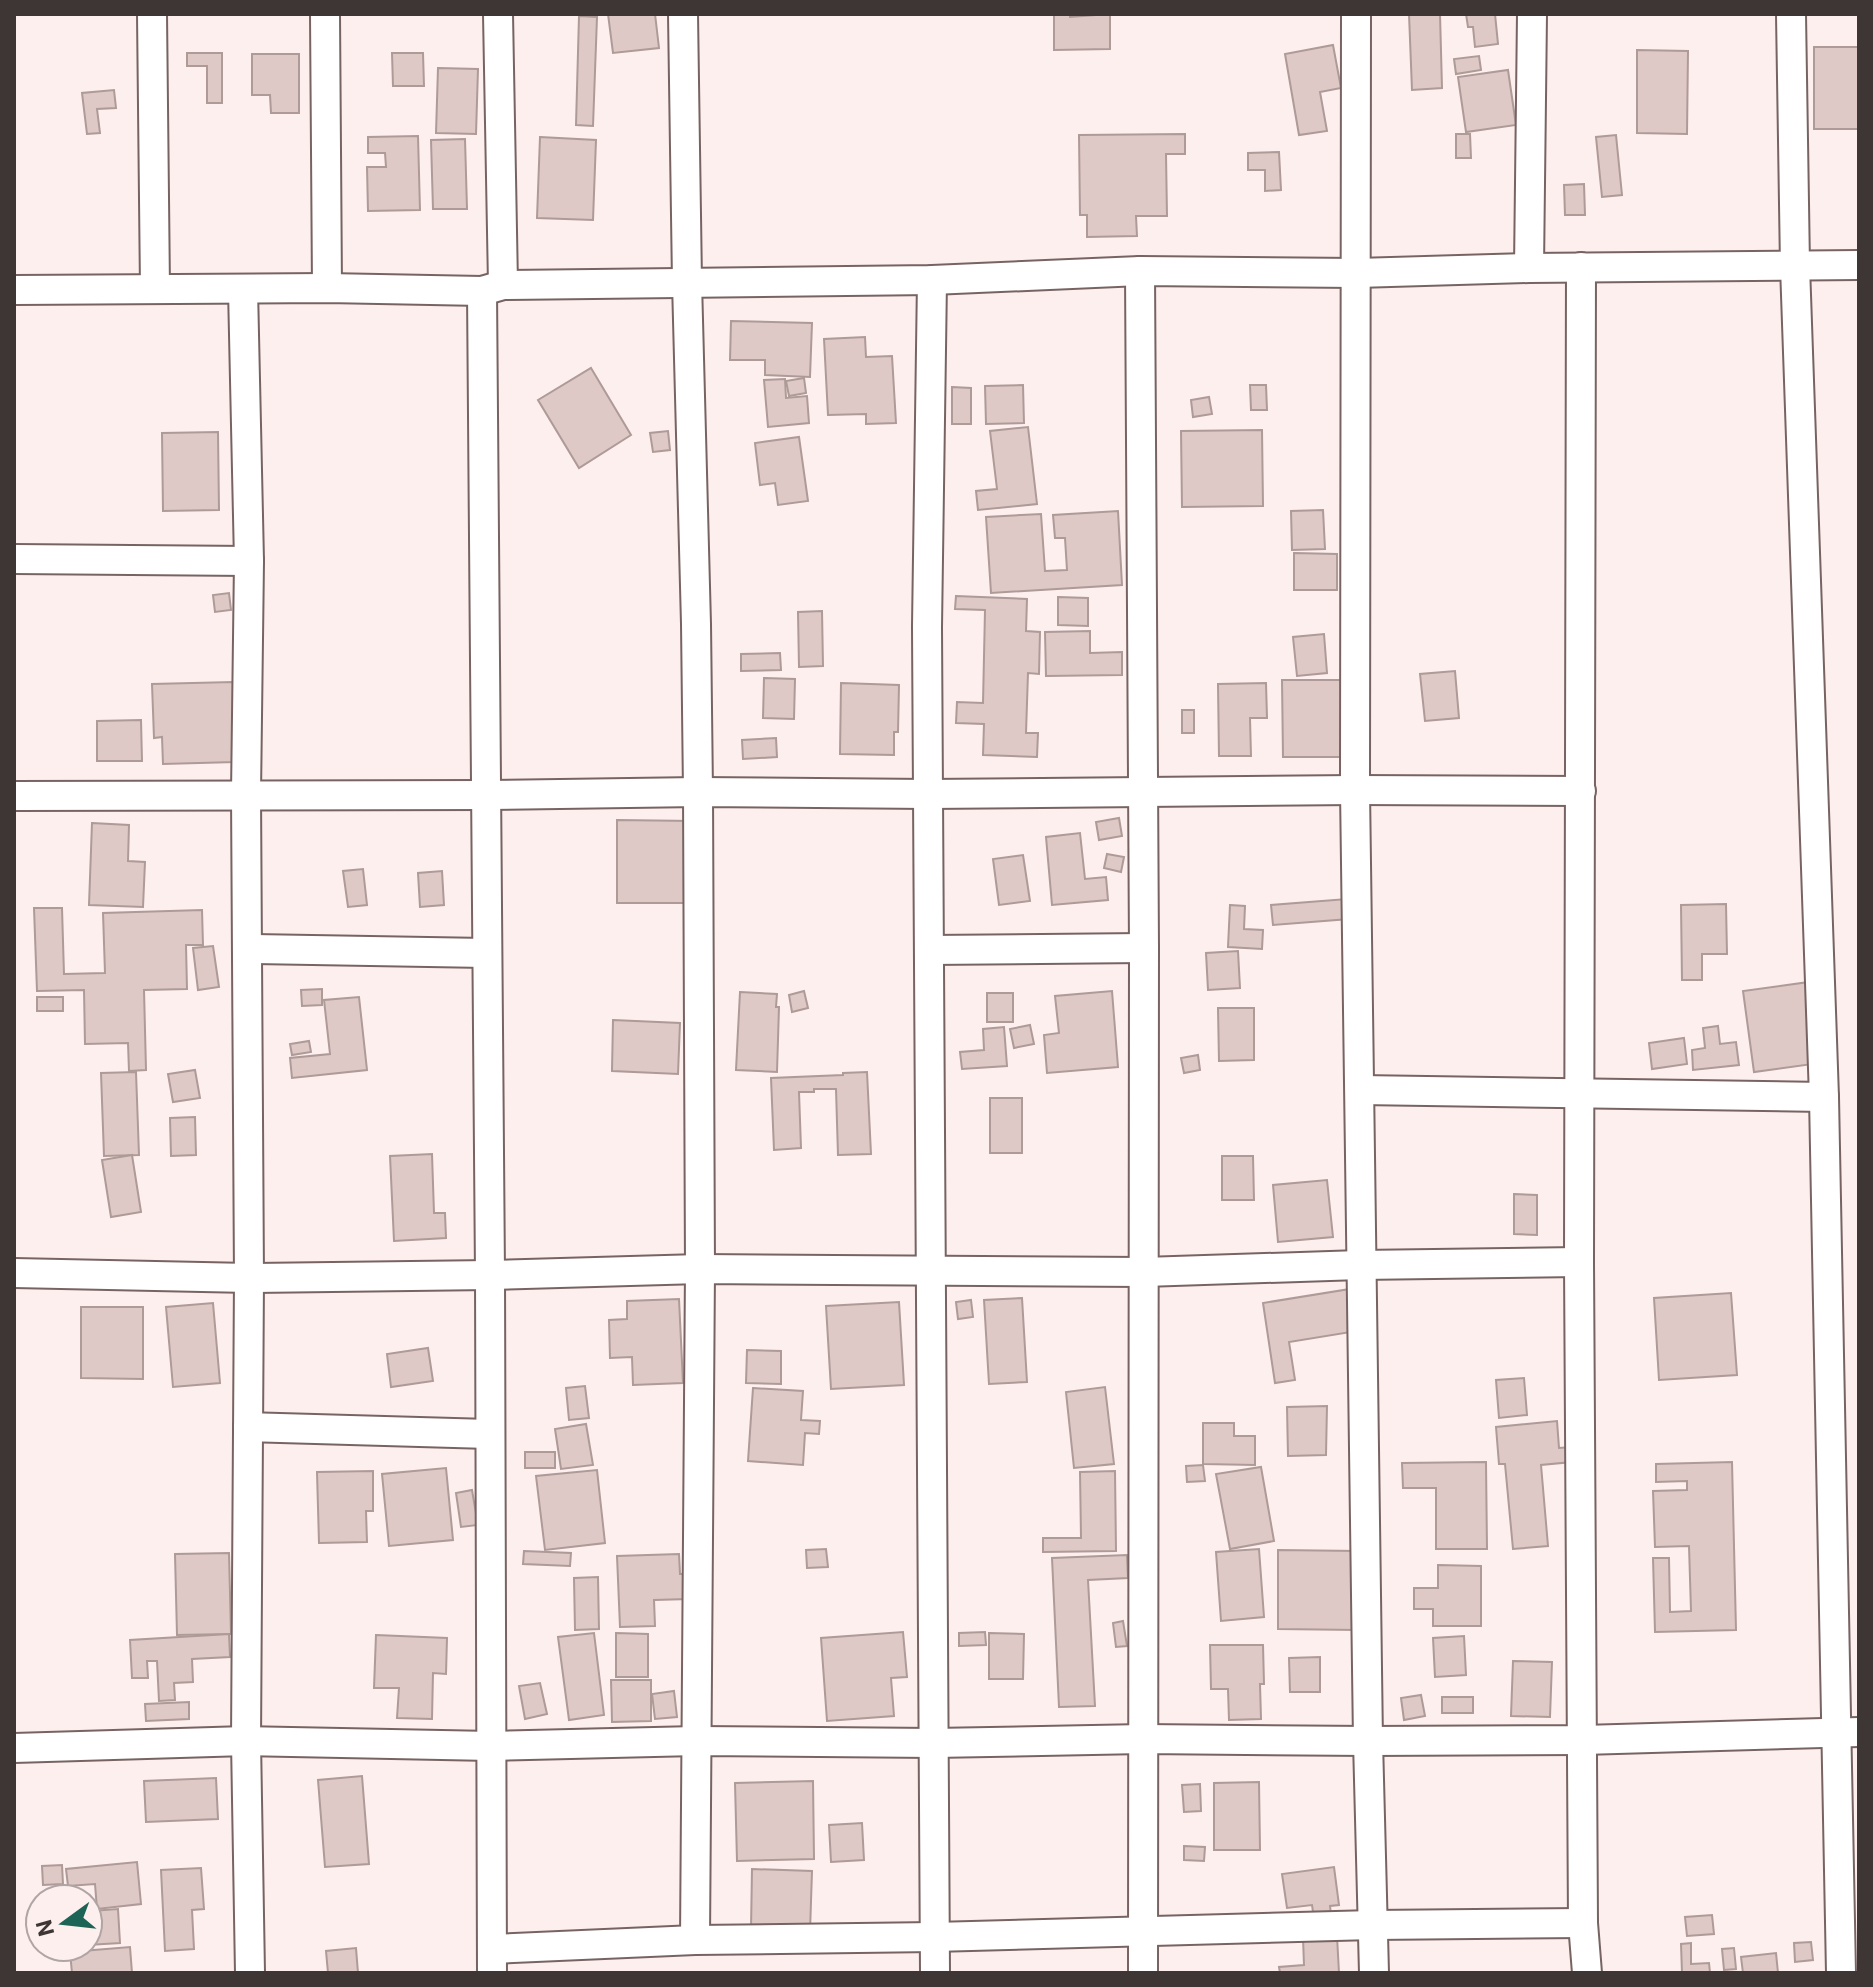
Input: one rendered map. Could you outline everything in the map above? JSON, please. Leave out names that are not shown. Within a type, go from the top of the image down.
[{"type":"street","points":[[152,14],[155,289]]},
{"type":"street","points":[[325,14],[327,288]]},
{"type":"street","points":[[498,14],[492,288],[486,953],[492,1961],[695,1940],[1583,1923]]},
{"type":"street","points":[[683,14],[698,792],[700,1269],[695,1940]]},
{"type":"street","points":[[1356,14],[1355,790],[1360,1265],[1374,1973]]},
{"type":"street","points":[[1529,268],[1532,14]]},
{"type":"street","points":[[1791,14],[1795,266],[1848,1733],[1841,1973]]},
{"type":"street","points":[[14,290],[492,288],[687,282],[932,280],[1140,271],[1357,273],[1581,267],[1859,265]]},
{"type":"street","points":[[1581,267],[1579,1262],[1583,1923],[1587,1973]]},
{"type":"street","points":[[1140,271],[1144,948],[1143,1973]]},
{"type":"street","points":[[932,280],[927,627],[935,1973]]},
{"type":"street","points":[[243,289],[249,561],[246,794],[249,1278],[246,1741],[250,1973]]},
{"type":"street","points":[[14,559],[249,561]]},
{"type":"street","points":[[14,796],[1581,791]]},
{"type":"street","points":[[929,950],[1144,948]]},
{"type":"street","points":[[247,949],[486,953]]},
{"type":"street","points":[[1360,1090],[1824,1097]]},
{"type":"street","points":[[14,1273],[249,1278],[700,1269],[1144,1272],[1579,1262]]},
{"type":"street","points":[[248,1427],[489,1434]]},
{"type":"street","points":[[14,1748],[246,1741],[491,1746],[696,1741],[1583,1740],[1848,1733]]},
{"type":"building","points":[[608,14],[655,14],[659,48],[613,53]]},
{"type":"building","points":[[1054,14],[1070,14],[1070,17],[1110,14],[1110,49],[1054,50]]},
{"type":"building","points":[[1409,14],[1440,14],[1442,88],[1412,90]]},
{"type":"building","points":[[1466,14],[1495,14],[1498,44],[1475,47],[1473,27],[1468,27]]},
{"type":"building","points":[[579,16],[597,17],[593,126],[576,125]]},
{"type":"building","points":[[1333,45],[1341,88],[1320,92],[1327,131],[1299,135],[1285,54]]},
{"type":"building","points":[[1814,47],[1859,47],[1859,129],[1814,129]]},
{"type":"building","points":[[1637,50],[1688,51],[1687,134],[1637,133]]},
{"type":"building","points":[[187,53],[222,53],[222,103],[207,103],[207,66],[187,66]]},
{"type":"building","points":[[392,53],[423,53],[424,86],[393,86]]},
{"type":"building","points":[[252,54],[299,54],[299,113],[271,113],[270,95],[252,95]]},
{"type":"building","points":[[1479,56],[1481,70],[1456,74],[1454,59]]},
{"type":"building","points":[[438,68],[478,69],[476,134],[436,133]]},
{"type":"building","points":[[1508,70],[1516,125],[1466,132],[1458,77]]},
{"type":"building","points":[[114,90],[116,108],[97,109],[100,133],[87,134],[82,93]]},
{"type":"building","points":[[1185,134],[1185,154],[1166,154],[1167,216],[1136,216],[1137,236],[1087,237],[1087,215],[1080,215],[1079,135]]},
{"type":"building","points":[[1456,134],[1470,134],[1471,158],[1456,158]]},
{"type":"building","points":[[1616,135],[1622,195],[1602,197],[1596,137]]},
{"type":"building","points":[[418,136],[420,210],[368,211],[367,167],[386,167],[385,153],[368,153],[368,137]]},
{"type":"building","points":[[540,137],[596,140],[593,220],[537,218]]},
{"type":"building","points":[[465,139],[467,209],[433,209],[431,140]]},
{"type":"building","points":[[1279,152],[1281,190],[1265,191],[1265,170],[1248,170],[1248,153]]},
{"type":"building","points":[[1584,184],[1585,215],[1565,215],[1564,185]]},
{"type":"building","points":[[731,321],[812,323],[810,377],[765,375],[765,360],[730,360]]},
{"type":"building","points":[[865,337],[866,357],[892,356],[896,423],[866,424],[866,414],[828,415],[824,339]]},
{"type":"building","points":[[591,368],[631,435],[579,468],[538,400]]},
{"type":"building","points":[[804,378],[806,393],[789,396],[786,381]]},
{"type":"building","points":[[785,379],[786,398],[807,396],[809,423],[768,427],[764,380]]},
{"type":"building","points":[[1023,385],[1024,423],[986,424],[985,386]]},
{"type":"building","points":[[1250,385],[1266,385],[1267,410],[1251,410]]},
{"type":"building","points":[[952,387],[971,388],[971,424],[952,424]]},
{"type":"building","points":[[1209,397],[1212,414],[1193,417],[1191,400]]},
{"type":"building","points":[[1028,427],[1037,504],[978,510],[976,491],[997,489],[990,431]]},
{"type":"building","points":[[1262,430],[1263,506],[1182,507],[1181,431]]},
{"type":"building","points":[[668,431],[670,450],[653,452],[650,433]]},
{"type":"building","points":[[218,432],[219,510],[163,511],[162,433]]},
{"type":"building","points":[[799,437],[808,501],[778,505],[775,483],[760,485],[755,443]]},
{"type":"building","points":[[1323,510],[1325,549],[1292,550],[1291,511]]},
{"type":"building","points":[[1118,511],[1122,585],[991,593],[986,517],[1041,514],[1045,571],[1067,570],[1065,538],[1055,538],[1053,515]]},
{"type":"building","points":[[1294,553],[1337,554],[1337,590],[1294,590]]},
{"type":"building","points":[[229,593],[231,610],[215,612],[213,595]]},
{"type":"building","points":[[956,596],[1027,599],[1026,631],[1040,632],[1039,674],[1028,673],[1026,733],[1038,733],[1037,757],[983,755],[984,724],[956,723],[957,702],[983,703],[985,610],[955,609]]},
{"type":"building","points":[[1058,597],[1088,598],[1088,626],[1058,625]]},
{"type":"building","points":[[822,611],[823,666],[799,667],[798,612]]},
{"type":"building","points":[[1090,631],[1090,653],[1122,652],[1122,675],[1046,676],[1045,632]]},
{"type":"building","points":[[1324,634],[1327,673],[1297,676],[1293,637]]},
{"type":"building","points":[[780,653],[781,670],[741,671],[741,654]]},
{"type":"building","points":[[1455,671],[1459,718],[1425,721],[1420,674]]},
{"type":"building","points":[[764,678],[795,679],[794,719],[763,718]]},
{"type":"building","points":[[1282,680],[1349,680],[1349,757],[1283,757]]},
{"type":"building","points":[[233,682],[235,762],[163,764],[162,737],[154,738],[152,684]]},
{"type":"building","points":[[841,683],[899,685],[894,755],[840,754]]},
{"type":"building","points":[[1266,683],[1267,718],[1250,718],[1251,756],[1219,756],[1218,684]]},
{"type":"building","points":[[1182,710],[1194,710],[1194,733],[1182,733]]},
{"type":"building","points":[[141,720],[142,761],[97,761],[97,721]]},
{"type":"building","points":[[776,738],[777,757],[743,759],[742,740]]},
{"type":"building","points":[[1119,818],[1122,836],[1099,840],[1096,822]]},
{"type":"building","points":[[617,820],[693,821],[693,903],[617,903]]},
{"type":"building","points":[[92,823],[129,825],[128,861],[145,862],[143,907],[89,905]]},
{"type":"building","points":[[1080,833],[1085,879],[1106,877],[1108,900],[1052,905],[1046,837]]},
{"type":"building","points":[[1107,854],[1124,857],[1121,872],[1104,868]]},
{"type":"building","points":[[1023,855],[1030,901],[999,905],[993,859]]},
{"type":"building","points":[[363,869],[367,905],[348,907],[343,871]]},
{"type":"building","points":[[442,871],[444,905],[420,907],[418,873]]},
{"type":"building","points":[[1347,899],[1349,919],[1273,925],[1271,905]]},
{"type":"building","points":[[1726,904],[1727,954],[1702,954],[1702,980],[1682,980],[1681,905]]},
{"type":"building","points":[[1230,905],[1245,906],[1244,929],[1263,930],[1262,949],[1228,947]]},
{"type":"building","points":[[34,908],[62,908],[64,974],[105,973],[103,913],[202,910],[203,945],[186,945],[187,989],[144,990],[146,1070],[129,1071],[128,1043],[85,1044],[84,990],[37,991]]},
{"type":"building","points":[[213,946],[219,987],[198,990],[193,948]]},
{"type":"building","points":[[1238,951],[1240,988],[1208,990],[1206,953]]},
{"type":"building","points":[[1809,982],[1820,1063],[1754,1072],[1743,991]]},
{"type":"building","points":[[322,989],[322,1005],[302,1006],[301,990]]},
{"type":"building","points":[[804,991],[808,1008],[792,1012],[789,995]]},
{"type":"building","points":[[1112,991],[1118,1067],[1047,1073],[1044,1035],[1059,1033],[1055,996]]},
{"type":"building","points":[[740,992],[777,994],[777,1072],[736,1070]]},
{"type":"building","points":[[987,993],[1013,993],[1013,1022],[987,1022]]},
{"type":"building","points":[[37,997],[63,997],[63,1011],[37,1011]]},
{"type":"building","points":[[359,997],[367,1070],[292,1078],[290,1058],[330,1054],[324,1000]]},
{"type":"building","points":[[1218,1008],[1254,1008],[1254,1060],[1219,1061]]},
{"type":"building","points":[[613,1020],[680,1023],[678,1074],[612,1071]]},
{"type":"building","points":[[1030,1025],[1034,1044],[1014,1048],[1010,1029]]},
{"type":"building","points":[[1718,1026],[1720,1044],[1736,1042],[1739,1065],[1693,1070],[1692,1050],[1705,1048],[1703,1028]]},
{"type":"building","points":[[1004,1027],[1007,1066],[962,1069],[960,1052],[984,1050],[983,1029]]},
{"type":"building","points":[[1684,1038],[1687,1064],[1652,1069],[1649,1043]]},
{"type":"building","points":[[309,1041],[311,1052],[292,1055],[290,1044]]},
{"type":"building","points":[[1198,1055],[1200,1070],[1184,1073],[1181,1058]]},
{"type":"building","points":[[195,1070],[200,1098],[173,1102],[168,1074]]},
{"type":"building","points":[[136,1072],[139,1155],[104,1156],[101,1073]]},
{"type":"building","points":[[867,1072],[871,1154],[838,1155],[836,1089],[799,1092],[801,1148],[774,1150],[771,1078]]},
{"type":"building","points":[[990,1098],[1022,1098],[1022,1153],[990,1153]]},
{"type":"building","points":[[195,1117],[196,1155],[171,1156],[170,1118]]},
{"type":"building","points":[[432,1154],[434,1213],[445,1213],[446,1238],[394,1241],[390,1156]]},
{"type":"building","points":[[132,1155],[141,1212],[111,1217],[102,1160]]},
{"type":"building","points":[[1222,1156],[1253,1156],[1254,1200],[1222,1200]]},
{"type":"building","points":[[1327,1180],[1333,1237],[1278,1242],[1273,1185]]},
{"type":"building","points":[[1514,1194],[1537,1195],[1537,1235],[1514,1234]]},
{"type":"building","points":[[1350,1289],[1357,1331],[1289,1342],[1295,1380],[1275,1383],[1263,1303]]},
{"type":"building","points":[[1731,1293],[1737,1375],[1659,1380],[1654,1298]]},
{"type":"building","points":[[1022,1298],[1027,1382],[989,1384],[984,1300]]},
{"type":"building","points":[[679,1299],[683,1383],[633,1385],[632,1357],[610,1358],[609,1320],[627,1319],[627,1301]]},
{"type":"building","points":[[971,1300],[973,1317],[958,1319],[956,1302]]},
{"type":"building","points":[[899,1302],[904,1385],[831,1389],[826,1306]]},
{"type":"building","points":[[213,1303],[220,1383],[173,1387],[166,1307]]},
{"type":"building","points":[[81,1307],[143,1307],[143,1379],[81,1378]]},
{"type":"building","points":[[428,1348],[433,1381],[391,1387],[387,1354]]},
{"type":"building","points":[[747,1350],[781,1351],[781,1384],[746,1383]]},
{"type":"building","points":[[1524,1378],[1527,1415],[1499,1418],[1496,1380]]},
{"type":"building","points":[[585,1386],[589,1418],[569,1420],[566,1388]]},
{"type":"building","points":[[1105,1387],[1114,1464],[1074,1468],[1066,1392]]},
{"type":"building","points":[[753,1388],[803,1391],[801,1420],[820,1421],[819,1434],[805,1433],[803,1465],[748,1461]]},
{"type":"building","points":[[1327,1406],[1326,1455],[1288,1456],[1287,1407]]},
{"type":"building","points":[[1557,1421],[1559,1448],[1571,1447],[1572,1462],[1541,1465],[1548,1546],[1513,1549],[1505,1464],[1499,1464],[1496,1427]]},
{"type":"building","points":[[1203,1423],[1234,1423],[1234,1436],[1255,1436],[1255,1465],[1203,1464]]},
{"type":"building","points":[[586,1424],[593,1465],[561,1469],[555,1429]]},
{"type":"building","points":[[525,1452],[555,1452],[555,1468],[525,1468]]},
{"type":"building","points":[[1486,1462],[1487,1549],[1436,1549],[1436,1488],[1403,1488],[1402,1463]]},
{"type":"building","points":[[1732,1462],[1736,1630],[1655,1632],[1653,1558],[1669,1558],[1670,1612],[1691,1611],[1689,1546],[1655,1547],[1653,1491],[1687,1490],[1687,1481],[1656,1482],[1656,1464]]},
{"type":"building","points":[[1203,1465],[1205,1481],[1187,1482],[1186,1466]]},
{"type":"building","points":[[1261,1467],[1274,1541],[1230,1549],[1216,1474]]},
{"type":"building","points":[[446,1468],[453,1540],[389,1546],[382,1474]]},
{"type":"building","points":[[597,1470],[605,1543],[545,1550],[536,1476]]},
{"type":"building","points":[[373,1471],[373,1511],[366,1511],[367,1542],[319,1543],[317,1472]]},
{"type":"building","points":[[1115,1471],[1116,1551],[1043,1552],[1043,1538],[1081,1538],[1080,1472]]},
{"type":"building","points":[[472,1490],[478,1525],[461,1527],[456,1493]]},
{"type":"building","points":[[826,1549],[828,1567],[807,1568],[806,1550]]},
{"type":"building","points":[[1259,1549],[1264,1617],[1221,1621],[1216,1552]]},
{"type":"building","points":[[1278,1550],[1358,1551],[1357,1630],[1278,1629]]},
{"type":"building","points":[[524,1551],[571,1553],[570,1566],[523,1564]]},
{"type":"building","points":[[229,1553],[231,1634],[177,1635],[175,1554]]},
{"type":"building","points":[[679,1554],[680,1574],[688,1574],[689,1599],[654,1600],[655,1626],[620,1627],[617,1556]]},
{"type":"building","points":[[1127,1555],[1128,1578],[1088,1580],[1095,1706],[1059,1707],[1052,1558]]},
{"type":"building","points":[[1438,1565],[1481,1566],[1481,1626],[1433,1626],[1433,1609],[1414,1609],[1414,1588],[1438,1588]]},
{"type":"building","points":[[598,1577],[599,1629],[575,1630],[574,1578]]},
{"type":"building","points":[[1123,1621],[1127,1646],[1116,1647],[1113,1623]]},
{"type":"building","points":[[903,1632],[907,1677],[891,1678],[894,1716],[827,1721],[821,1638]]},
{"type":"building","points":[[985,1632],[986,1645],[959,1646],[959,1633]]},
{"type":"building","points":[[594,1633],[604,1715],[569,1720],[558,1637]]},
{"type":"building","points":[[616,1633],[648,1634],[648,1677],[616,1677]]},
{"type":"building","points":[[989,1633],[1024,1634],[1023,1679],[989,1679]]},
{"type":"building","points":[[229,1634],[230,1657],[192,1659],[193,1682],[174,1683],[175,1700],[159,1701],[157,1661],[147,1661],[148,1678],[132,1678],[130,1640]]},
{"type":"building","points":[[376,1635],[447,1638],[446,1674],[433,1673],[432,1719],[397,1718],[399,1688],[374,1688]]},
{"type":"building","points":[[1464,1636],[1466,1675],[1435,1677],[1433,1638]]},
{"type":"building","points":[[1210,1645],[1263,1645],[1261,1719],[1229,1720],[1228,1689],[1211,1689]]},
{"type":"building","points":[[1320,1657],[1320,1692],[1290,1692],[1289,1658]]},
{"type":"building","points":[[1513,1661],[1552,1662],[1550,1717],[1511,1716]]},
{"type":"building","points":[[611,1680],[651,1680],[651,1721],[612,1722]]},
{"type":"building","points":[[540,1683],[547,1714],[525,1719],[519,1686]]},
{"type":"building","points":[[674,1691],[677,1717],[655,1719],[652,1694]]},
{"type":"building","points":[[1421,1695],[1425,1716],[1404,1720],[1401,1698]]},
{"type":"building","points":[[1442,1697],[1473,1697],[1473,1713],[1442,1713]]},
{"type":"building","points":[[189,1702],[189,1719],[146,1721],[145,1704]]},
{"type":"building","points":[[362,1776],[369,1864],[325,1867],[318,1780]]},
{"type":"building","points":[[216,1778],[218,1819],[146,1822],[144,1781]]},
{"type":"building","points":[[813,1781],[814,1859],[737,1861],[735,1783]]},
{"type":"building","points":[[1259,1782],[1260,1850],[1214,1850],[1214,1783]]},
{"type":"building","points":[[1200,1784],[1201,1811],[1184,1812],[1182,1785]]},
{"type":"building","points":[[862,1823],[864,1860],[831,1862],[829,1825]]},
{"type":"building","points":[[1184,1846],[1205,1847],[1204,1861],[1184,1860]]},
{"type":"building","points":[[137,1862],[141,1904],[104,1908],[104,1883],[68,1883],[66,1869]]},
{"type":"building","points":[[62,1865],[63,1883],[43,1883],[42,1866]]},
{"type":"building","points":[[1334,1867],[1339,1905],[1330,1906],[1332,1922],[1315,1925],[1312,1905],[1287,1908],[1282,1874]]},
{"type":"building","points":[[201,1868],[204,1909],[192,1910],[194,1949],[165,1951],[161,1870]]},
{"type":"building","points":[[752,1869],[812,1871],[810,1932],[751,1930]]},
{"type":"building","points":[[118,1909],[120,1943],[104,1944],[104,1910]]},
{"type":"building","points":[[1712,1915],[1714,1934],[1687,1936],[1685,1917]]},
{"type":"building","points":[[1337,1936],[1339,1973],[1280,1973],[1279,1967],[1304,1965],[1303,1938]]},
{"type":"building","points":[[1811,1942],[1813,1960],[1795,1962],[1794,1943]]},
{"type":"building","points":[[1691,1943],[1691,1964],[1709,1963],[1710,1973],[1682,1973],[1681,1944]]},
{"type":"building","points":[[130,1947],[132,1973],[72,1973],[71,1963],[104,1963],[104,1949]]},
{"type":"building","points":[[356,1948],[358,1973],[328,1973],[326,1951]]},
{"type":"building","points":[[1734,1948],[1736,1969],[1724,1970],[1722,1949]]},
{"type":"building","points":[[1776,1953],[1778,1973],[1743,1973],[1741,1957]]}]
